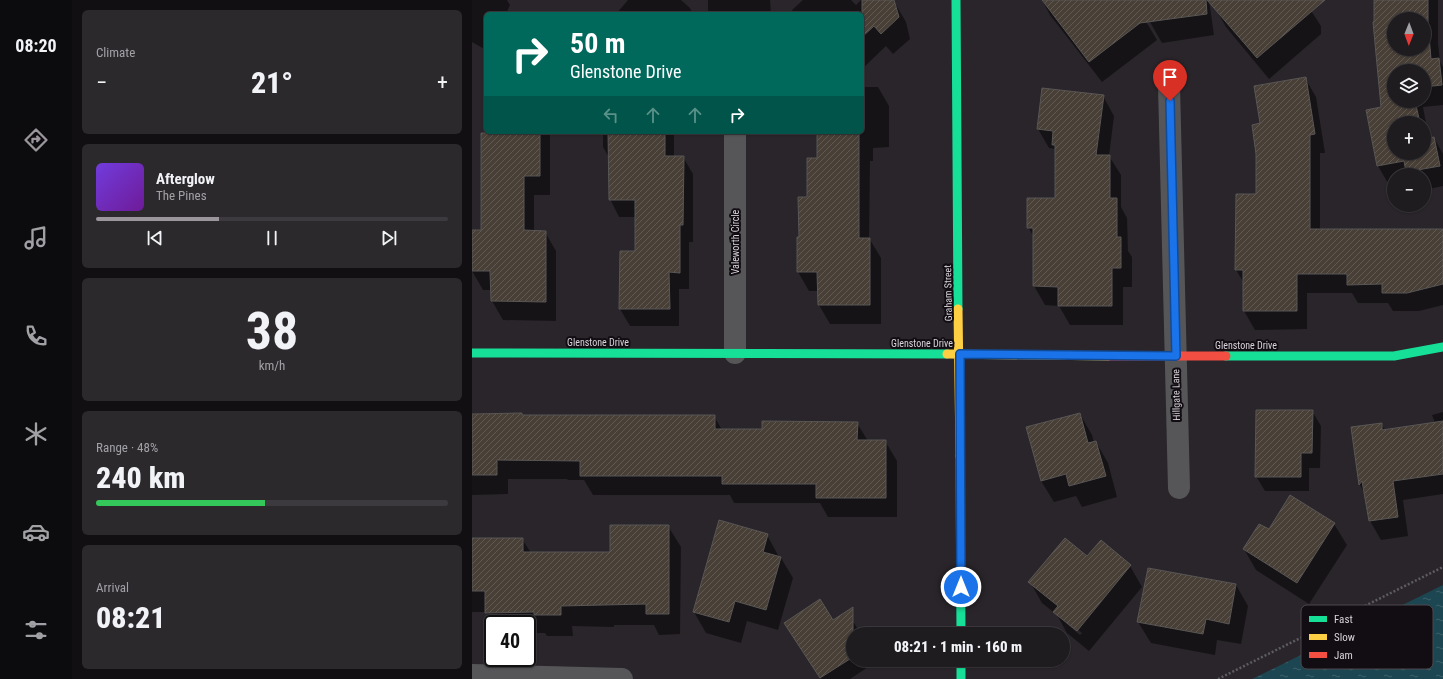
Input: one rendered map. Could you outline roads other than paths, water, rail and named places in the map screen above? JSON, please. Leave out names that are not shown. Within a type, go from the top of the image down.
[{"type":"street","name":"Graham Street","points":[[956,0],[961,627]]},
{"type":"street","name":"Hillgate Lane","points":[[1170,86],[1179,488]]},
{"type":"street","name":"Valeworth Circle","points":[[735,134],[735,353]]},
{"type":"street","name":"Glenstone Drive","points":[[472,353],[1394,356],[1443,347]]},
{"type":"street","points":[[961,667],[961,679]]},
{"type":"street","points":[[472,675],[622,679]]},
{"type":"water","points":[[1443,585],[1443,679],[1252,679],[1301,655],[1301,669],[1433,669],[1433,605],[1402,605]]}]
